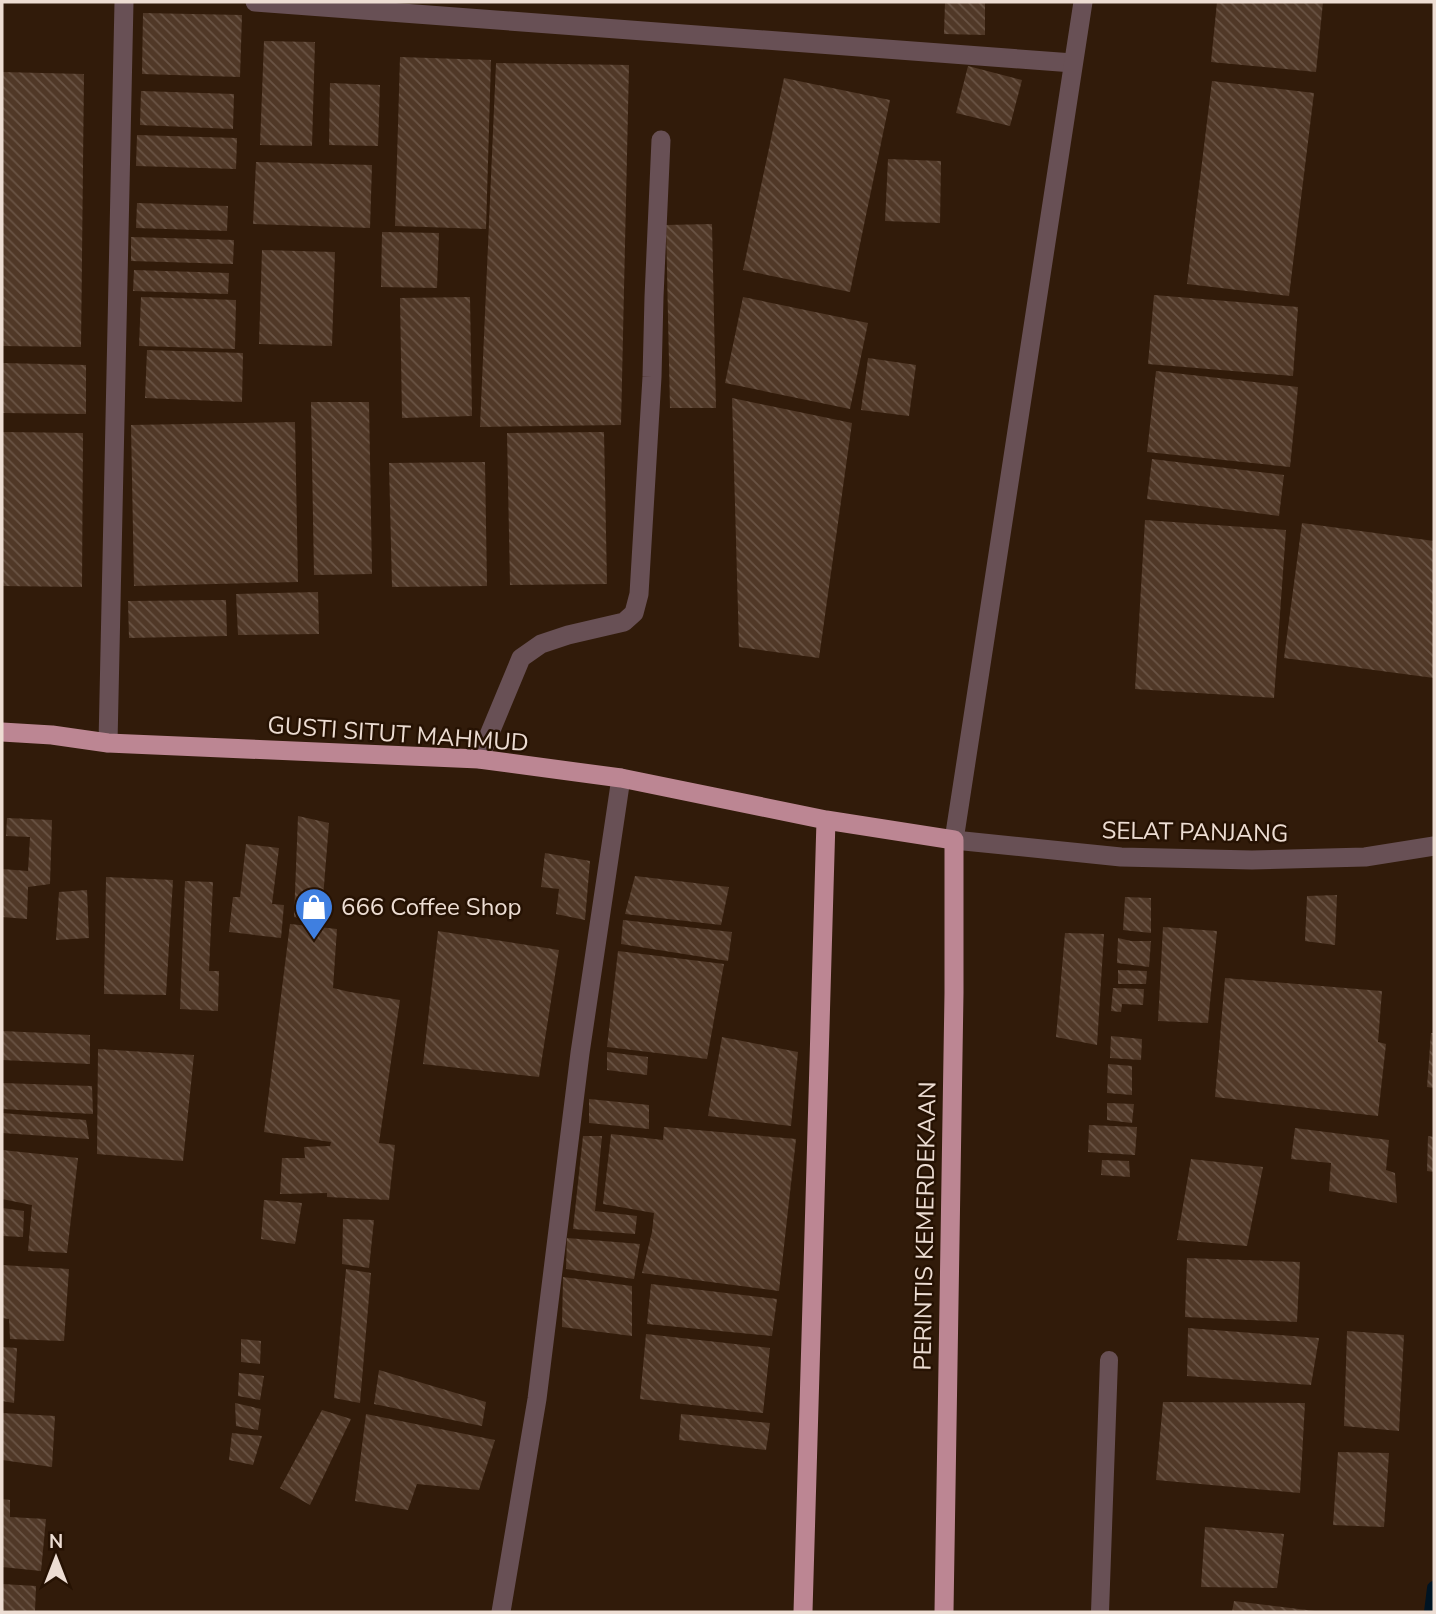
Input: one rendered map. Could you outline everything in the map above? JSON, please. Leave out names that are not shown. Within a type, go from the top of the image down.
[{"type":"highway","name":"GUSTI SITUT MAHMUD","points":[[2,732],[52,735],[108,743],[479,759],[621,778],[826,820],[954,840]]},
{"type":"highway","points":[[803,1612],[826,820]]},
{"type":"highway","name":"PERINTIS KEMERDEKAAN","points":[[944,1612],[954,1007],[954,840]]},
{"type":"street","points":[[108,743],[124,2]]},
{"type":"street","points":[[255,2],[1073,63]]},
{"type":"street","points":[[954,840],[1083,2]]},
{"type":"street","points":[[479,759],[521,658],[541,644],[624,622],[634,613],[639,594],[652,377],[661,140]]},
{"type":"street","points":[[501,1612],[537,1399],[580,1053],[621,778]]},
{"type":"street","name":"SELAT PANJANG","points":[[954,840],[1121,856],[1252,860],[1365,856],[1434,846]]},
{"type":"lane","points":[[1100,1612],[1109,1360]]},
{"type":"building","points":[[945,2],[985,2],[985,35],[944,34]]},
{"type":"building","points":[[1217,2],[1323,2],[1316,72],[1211,62]]},
{"type":"building","points":[[143,13],[242,15],[240,77],[142,74]]},
{"type":"building","points":[[264,41],[315,42],[312,146],[260,145]]},
{"type":"building","points":[[400,57],[491,60],[486,229],[395,226]]},
{"type":"building","points":[[496,63],[629,65],[621,425],[480,427]]},
{"type":"building","points":[[968,66],[1022,80],[1010,126],[956,113]]},
{"type":"building","points":[[2,72],[84,74],[81,347],[2,346]]},
{"type":"building","points":[[784,78],[890,100],[850,292],[743,270]]},
{"type":"building","points":[[1212,81],[1314,93],[1289,296],[1187,284]]},
{"type":"building","points":[[330,83],[380,85],[378,146],[329,145]]},
{"type":"building","points":[[141,91],[234,94],[233,129],[140,125]]},
{"type":"building","points":[[137,135],[237,138],[236,169],[136,166]]},
{"type":"building","points":[[888,159],[941,161],[940,223],[885,221]]},
{"type":"building","points":[[256,162],[372,165],[370,228],[253,224]]},
{"type":"building","points":[[137,203],[228,206],[227,231],[136,228]]},
{"type":"building","points":[[712,224],[716,408],[670,408],[666,225]]},
{"type":"building","points":[[382,232],[439,233],[437,288],[381,287]]},
{"type":"building","points":[[131,237],[234,240],[233,264],[131,261]]},
{"type":"building","points":[[262,250],[335,252],[332,346],[259,344]]},
{"type":"building","points":[[134,270],[229,273],[228,294],[133,291]]},
{"type":"building","points":[[1154,295],[1298,307],[1293,376],[1148,364]]},
{"type":"building","points":[[141,297],[236,300],[235,349],[139,346]]},
{"type":"building","points":[[470,297],[472,416],[402,418],[400,298]]},
{"type":"building","points":[[743,297],[868,323],[850,409],[725,383]]},
{"type":"building","points":[[147,350],[243,353],[242,402],[145,398]]},
{"type":"building","points":[[868,358],[916,365],[909,416],[861,410]]},
{"type":"building","points":[[3,363],[86,365],[86,414],[3,413]]},
{"type":"building","points":[[1156,371],[1298,387],[1290,467],[1147,452]]},
{"type":"building","points":[[732,398],[852,423],[819,658],[739,647]]},
{"type":"building","points":[[311,402],[369,402],[372,574],[314,575]]},
{"type":"building","points":[[295,422],[298,582],[134,586],[131,425]]},
{"type":"building","points":[[3,432],[83,433],[82,587],[2,586]]},
{"type":"building","points":[[604,432],[607,584],[510,585],[507,433]]},
{"type":"building","points":[[1152,459],[1284,475],[1279,516],[1147,499]]},
{"type":"building","points":[[485,462],[487,586],[392,587],[389,463]]},
{"type":"building","points":[[1145,520],[1286,530],[1274,698],[1135,689]]},
{"type":"building","points":[[1302,523],[1434,541],[1434,678],[1284,658]]},
{"type":"building","points":[[318,592],[319,634],[238,635],[236,594]]},
{"type":"building","points":[[226,600],[227,636],[129,638],[128,601]]},
{"type":"building","points":[[298,816],[329,823],[321,923],[294,917]]},
{"type":"building","points":[[7,818],[52,820],[50,884],[28,887],[27,919],[2,917],[2,869],[28,871],[30,837],[6,836]]},
{"type":"building","points":[[246,844],[279,848],[272,904],[284,905],[281,938],[229,932],[233,897],[240,897]]},
{"type":"building","points":[[545,853],[590,861],[585,920],[556,914],[559,889],[541,887]]},
{"type":"building","points":[[635,876],[729,887],[721,925],[625,914]]},
{"type":"building","points":[[106,877],[173,880],[166,995],[104,994]]},
{"type":"building","points":[[185,881],[213,882],[209,971],[219,971],[218,1011],[180,1009]]},
{"type":"building","points":[[87,890],[89,938],[56,940],[59,892]]},
{"type":"building","points":[[1337,895],[1335,945],[1305,941],[1307,896]]},
{"type":"building","points":[[1125,897],[1151,898],[1151,933],[1123,930]]},
{"type":"building","points":[[623,920],[732,932],[728,961],[621,944]]},
{"type":"building","points":[[290,924],[337,929],[333,988],[400,1000],[379,1143],[395,1145],[389,1200],[327,1197],[327,1193],[280,1194],[282,1158],[305,1158],[304,1147],[330,1146],[331,1142],[264,1132]]},
{"type":"building","points":[[1163,927],[1217,931],[1208,1023],[1158,1021]]},
{"type":"building","points":[[438,931],[559,950],[539,1077],[423,1064]]},
{"type":"building","points":[[1065,933],[1104,934],[1097,1045],[1056,1037]]},
{"type":"building","points":[[1118,938],[1151,941],[1149,967],[1117,963]]},
{"type":"building","points":[[618,951],[724,964],[707,1059],[607,1047]]},
{"type":"building","points":[[1118,970],[1147,971],[1146,984],[1118,984]]},
{"type":"building","points":[[1225,978],[1382,991],[1378,1042],[1386,1044],[1378,1116],[1215,1097]]},
{"type":"building","points":[[1113,988],[1144,989],[1143,1005],[1122,1004],[1121,1012],[1111,1011]]},
{"type":"building","points":[[2,1031],[90,1035],[90,1064],[2,1060]]},
{"type":"building","points":[[1431,1033],[1434,1033],[1434,1088],[1427,1087]]},
{"type":"building","points":[[1111,1036],[1142,1039],[1141,1060],[1110,1058]]},
{"type":"building","points":[[722,1037],[798,1052],[791,1126],[708,1116]]},
{"type":"building","points":[[98,1049],[194,1055],[183,1161],[97,1154]]},
{"type":"building","points":[[607,1052],[648,1057],[647,1075],[607,1070]]},
{"type":"building","points":[[1108,1064],[1132,1066],[1132,1095],[1107,1093]]},
{"type":"building","points":[[2,1083],[92,1086],[93,1114],[2,1109]]},
{"type":"building","points":[[589,1099],[649,1105],[649,1129],[589,1123]]},
{"type":"building","points":[[1107,1103],[1134,1104],[1132,1123],[1107,1120]]},
{"type":"building","points":[[2,1113],[86,1120],[89,1139],[2,1133]]},
{"type":"building","points":[[1089,1125],[1137,1127],[1135,1155],[1088,1152]]},
{"type":"building","points":[[664,1127],[796,1139],[779,1291],[642,1273],[654,1213],[603,1204],[611,1134],[663,1140]]},
{"type":"building","points":[[1295,1128],[1389,1140],[1386,1170],[1395,1173],[1397,1203],[1329,1191],[1331,1163],[1291,1159]]},
{"type":"building","points":[[583,1136],[602,1136],[595,1211],[637,1216],[635,1234],[573,1229]]},
{"type":"building","points":[[1428,1136],[1434,1137],[1434,1172],[1427,1171]]},
{"type":"building","points":[[2,1150],[78,1158],[67,1253],[28,1251],[32,1205],[2,1199]]},
{"type":"building","points":[[1191,1159],[1263,1167],[1247,1246],[1177,1240]]},
{"type":"building","points":[[1102,1160],[1129,1161],[1130,1177],[1101,1175]]},
{"type":"building","points":[[264,1200],[302,1203],[295,1244],[261,1239]]},
{"type":"building","points":[[2,1208],[24,1211],[23,1237],[2,1236]]},
{"type":"building","points":[[343,1219],[374,1220],[369,1268],[342,1264]]},
{"type":"building","points":[[567,1238],[640,1244],[634,1279],[566,1269]]},
{"type":"building","points":[[1187,1258],[1300,1262],[1297,1322],[1185,1317]]},
{"type":"building","points":[[2,1265],[69,1269],[64,1341],[10,1339],[9,1319],[2,1318]]},
{"type":"building","points":[[346,1269],[371,1273],[360,1403],[334,1398]]},
{"type":"building","points":[[563,1277],[632,1286],[632,1336],[562,1327]]},
{"type":"building","points":[[651,1284],[777,1299],[772,1336],[647,1324]]},
{"type":"building","points":[[1188,1328],[1319,1338],[1311,1385],[1187,1376]]},
{"type":"building","points":[[1347,1331],[1404,1335],[1399,1431],[1344,1426]]},
{"type":"building","points":[[646,1334],[770,1348],[763,1413],[640,1399]]},
{"type":"building","points":[[241,1339],[261,1341],[260,1364],[241,1362]]},
{"type":"building","points":[[2,1347],[17,1348],[14,1403],[2,1401]]},
{"type":"building","points":[[379,1370],[486,1402],[482,1426],[374,1404]]},
{"type":"building","points":[[239,1373],[264,1376],[260,1400],[238,1396]]},
{"type":"building","points":[[1163,1402],[1305,1403],[1300,1493],[1156,1480]]},
{"type":"building","points":[[235,1403],[261,1409],[258,1430],[236,1426]]},
{"type":"building","points":[[322,1410],[351,1419],[310,1505],[280,1488]]},
{"type":"building","points":[[2,1413],[55,1416],[52,1467],[2,1460]]},
{"type":"building","points":[[366,1414],[495,1440],[479,1490],[417,1484],[408,1510],[355,1501]]},
{"type":"building","points":[[681,1414],[770,1423],[766,1450],[679,1440]]},
{"type":"building","points":[[232,1433],[262,1436],[253,1465],[229,1460]]},
{"type":"building","points":[[1338,1452],[1389,1453],[1384,1527],[1333,1525]]},
{"type":"building","points":[[2,1499],[10,1500],[10,1517],[46,1519],[41,1571],[2,1567]]},
{"type":"building","points":[[1205,1527],[1284,1534],[1277,1588],[1201,1587]]},
{"type":"building","points":[[2,1584],[36,1586],[35,1612],[2,1610]]},
{"type":"building","points":[[1234,1601],[1315,1611],[1315,1612],[1232,1612]]},
{"type":"waterway","points":[[1431,1612],[1434,1588]]},
{"type":"place","name":"666 Coffee Shop","points":[[314,941]]}]
